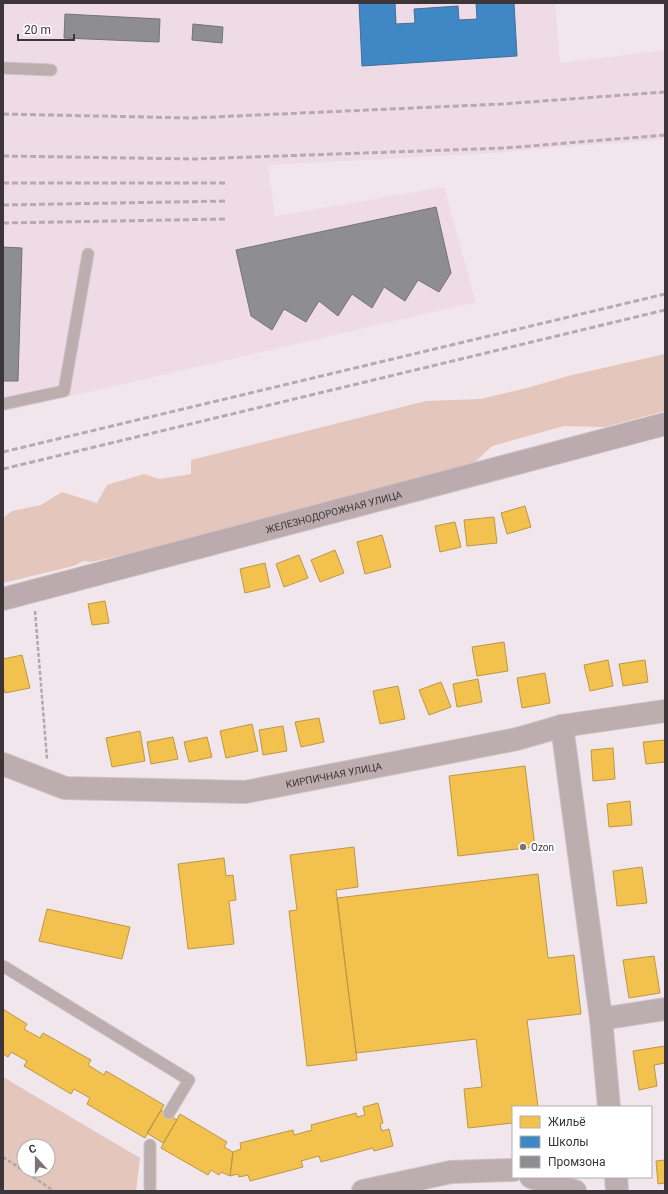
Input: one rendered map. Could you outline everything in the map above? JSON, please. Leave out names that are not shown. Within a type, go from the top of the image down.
[{"type":"street","name":"ЖЕЛЕЗНОДОРОЖНАЯ УЛИЦА","points":[[3,599],[665,424]]},
{"type":"street","name":"КИРПИЧНАЯ УЛИЦА","points":[[3,764],[65,788],[245,792],[517,739],[562,726],[665,711]]},
{"type":"street","points":[[562,726],[601,1018],[609,1106]]},
{"type":"street","points":[[601,1018],[665,1010]]},
{"type":"street","points":[[376,1189],[451,1172],[512,1170]]},
{"type":"street","points":[[534,1178],[576,1191]]},
{"type":"street","points":[[616,1178],[617,1191]]},
{"type":"lane","points":[[3,68],[51,70]]},
{"type":"lane","points":[[3,404],[64,391],[88,254]]},
{"type":"lane","points":[[3,966],[189,1080],[169,1113]]},
{"type":"lane","points":[[150,1145],[150,1191]]},
{"type":"path","points":[[34,590],[48,782]]},
{"type":"path","points":[[3,1157],[54,1191]]},
{"type":"shaded area","points":[[3,3],[555,3],[560,63],[665,50],[665,139],[478,154],[268,165],[275,216],[444,187],[476,302],[3,412]]},
{"type":"shaded area","points":[[665,354],[665,411],[605,427],[564,426],[492,446],[474,463],[188,541],[91,562],[84,561],[73,566],[3,583],[3,518],[12,511],[41,505],[62,492],[97,503],[107,485],[144,474],[159,479],[191,474],[191,460],[426,401],[481,399],[568,376]]},
{"type":"shaded area","points":[[3,1077],[140,1158],[136,1191],[3,1191]]},
{"type":"building: Жильё","points":[[525,506],[531,527],[507,534],[501,513]]},
{"type":"building: Жильё","points":[[494,517],[497,543],[467,546],[464,520]]},
{"type":"building: Жильё","points":[[455,522],[461,547],[440,552],[435,526]]},
{"type":"building: Жильё","points":[[382,535],[391,567],[365,574],[357,542]]},
{"type":"building: Жильё","points":[[335,550],[344,573],[320,582],[311,560]]},
{"type":"building: Жильё","points":[[299,555],[308,578],[284,587],[276,564]]},
{"type":"building: Жильё","points":[[265,563],[270,587],[245,593],[240,569]]},
{"type":"building: Жильё","points":[[105,601],[109,623],[92,625],[88,604]]},
{"type":"building: Жильё","points":[[504,642],[508,671],[477,676],[472,647]]},
{"type":"building: Жильё","points":[[22,655],[30,688],[5,693],[3,685],[3,659]]},
{"type":"building: Жильё","points":[[608,660],[613,686],[590,691],[584,665]]},
{"type":"building: Жильё","points":[[645,660],[648,682],[623,686],[619,664]]},
{"type":"building: Жильё","points":[[545,673],[550,703],[522,708],[517,678]]},
{"type":"building: Жильё","points":[[478,679],[482,702],[457,707],[453,684]]},
{"type":"building: Жильё","points":[[441,682],[451,707],[429,715],[419,690]]},
{"type":"building: Жильё","points":[[398,686],[405,719],[380,724],[373,691]]},
{"type":"building: Жильё","points":[[319,718],[324,742],[301,747],[295,722]]},
{"type":"building: Жильё","points":[[252,724],[258,751],[226,758],[220,731]]},
{"type":"building: Жильё","points":[[283,726],[287,751],[263,755],[259,730]]},
{"type":"building: Жильё","points":[[140,731],[145,761],[112,767],[106,738]]},
{"type":"building: Жильё","points":[[173,737],[178,759],[151,764],[147,742]]},
{"type":"building: Жильё","points":[[207,737],[212,757],[189,762],[184,742]]},
{"type":"building: Жильё","points":[[665,740],[665,762],[646,764],[643,742]]},
{"type":"building: Жильё","points":[[613,748],[615,779],[593,781],[591,750]]},
{"type":"building: Жильё","points":[[525,766],[535,847],[458,856],[449,776]]},
{"type":"building: Жильё","points":[[630,801],[632,825],[609,827],[607,804]]},
{"type":"building: Жильё","points":[[354,847],[358,887],[336,890],[357,1060],[307,1066],[289,911],[297,910],[290,855]]},
{"type":"building: Жильё","points":[[224,858],[226,876],[233,875],[236,900],[229,901],[234,944],[188,949],[178,864]]},
{"type":"building: Жильё","points":[[642,867],[647,903],[617,906],[613,871]]},
{"type":"building: Жильё","points":[[538,874],[548,958],[574,955],[581,1014],[527,1020],[538,1106],[512,1106],[512,1123],[468,1128],[464,1089],[482,1087],[476,1039],[356,1053],[337,898]]},
{"type":"building: Жильё","points":[[47,909],[130,927],[122,959],[39,941]]},
{"type":"building: Жильё","points":[[654,956],[660,993],[629,998],[623,960]]},
{"type":"building: Жильё","points":[[3,1009],[27,1024],[24,1029],[40,1038],[43,1033],[91,1060],[88,1065],[104,1075],[106,1071],[164,1105],[145,1138],[87,1104],[90,1098],[74,1089],[71,1094],[24,1066],[27,1061],[11,1052],[8,1057],[3,1054]]},
{"type":"building: Жильё","points":[[665,1046],[665,1063],[654,1065],[657,1086],[639,1090],[633,1051]]},
{"type":"building: Жильё","points":[[378,1103],[383,1123],[380,1124],[382,1131],[389,1129],[393,1146],[374,1151],[373,1148],[321,1162],[319,1156],[301,1161],[303,1167],[250,1181],[248,1175],[239,1177],[238,1174],[230,1176],[233,1152],[241,1149],[240,1143],[293,1130],[294,1135],[312,1130],[311,1125],[356,1113],[357,1117],[365,1115],[363,1107]]},
{"type":"building: Жильё","points":[[161,1110],[177,1120],[163,1143],[147,1133]]},
{"type":"building: Жильё","points":[[180,1114],[227,1142],[224,1147],[233,1152],[230,1176],[221,1172],[219,1175],[211,1170],[208,1175],[161,1148]]},
{"type":"building: Жильё","points":[[665,1160],[665,1183],[658,1184],[656,1161]]},
{"type":"building: Школы","points":[[359,3],[395,3],[396,24],[415,23],[414,9],[458,6],[459,20],[477,19],[476,3],[514,3],[517,56],[362,66]]},
{"type":"building: Промзона","points":[[65,14],[160,19],[159,42],[64,38]]},
{"type":"building: Промзона","points":[[193,24],[223,27],[222,43],[192,40]]},
{"type":"building: Промзона","points":[[436,207],[451,273],[439,292],[418,280],[405,301],[384,287],[372,308],[352,294],[338,316],[319,301],[306,322],[284,309],[272,330],[251,316],[236,250]]},
{"type":"building: Промзона","points":[[3,247],[22,248],[18,381],[3,381]]},
{"type":"railway","points":[[3,114],[191,118],[502,104],[665,92]]},
{"type":"railway","points":[[3,156],[195,159],[505,148],[665,135]]},
{"type":"railway","points":[[3,183],[227,183]]},
{"type":"railway","points":[[3,205],[227,201]]},
{"type":"railway","points":[[3,223],[226,219]]},
{"type":"railway","points":[[3,452],[665,294]]},
{"type":"railway","points":[[3,469],[665,310]]},
{"type":"place","name":"Ozon","points":[[523,847]]}]
